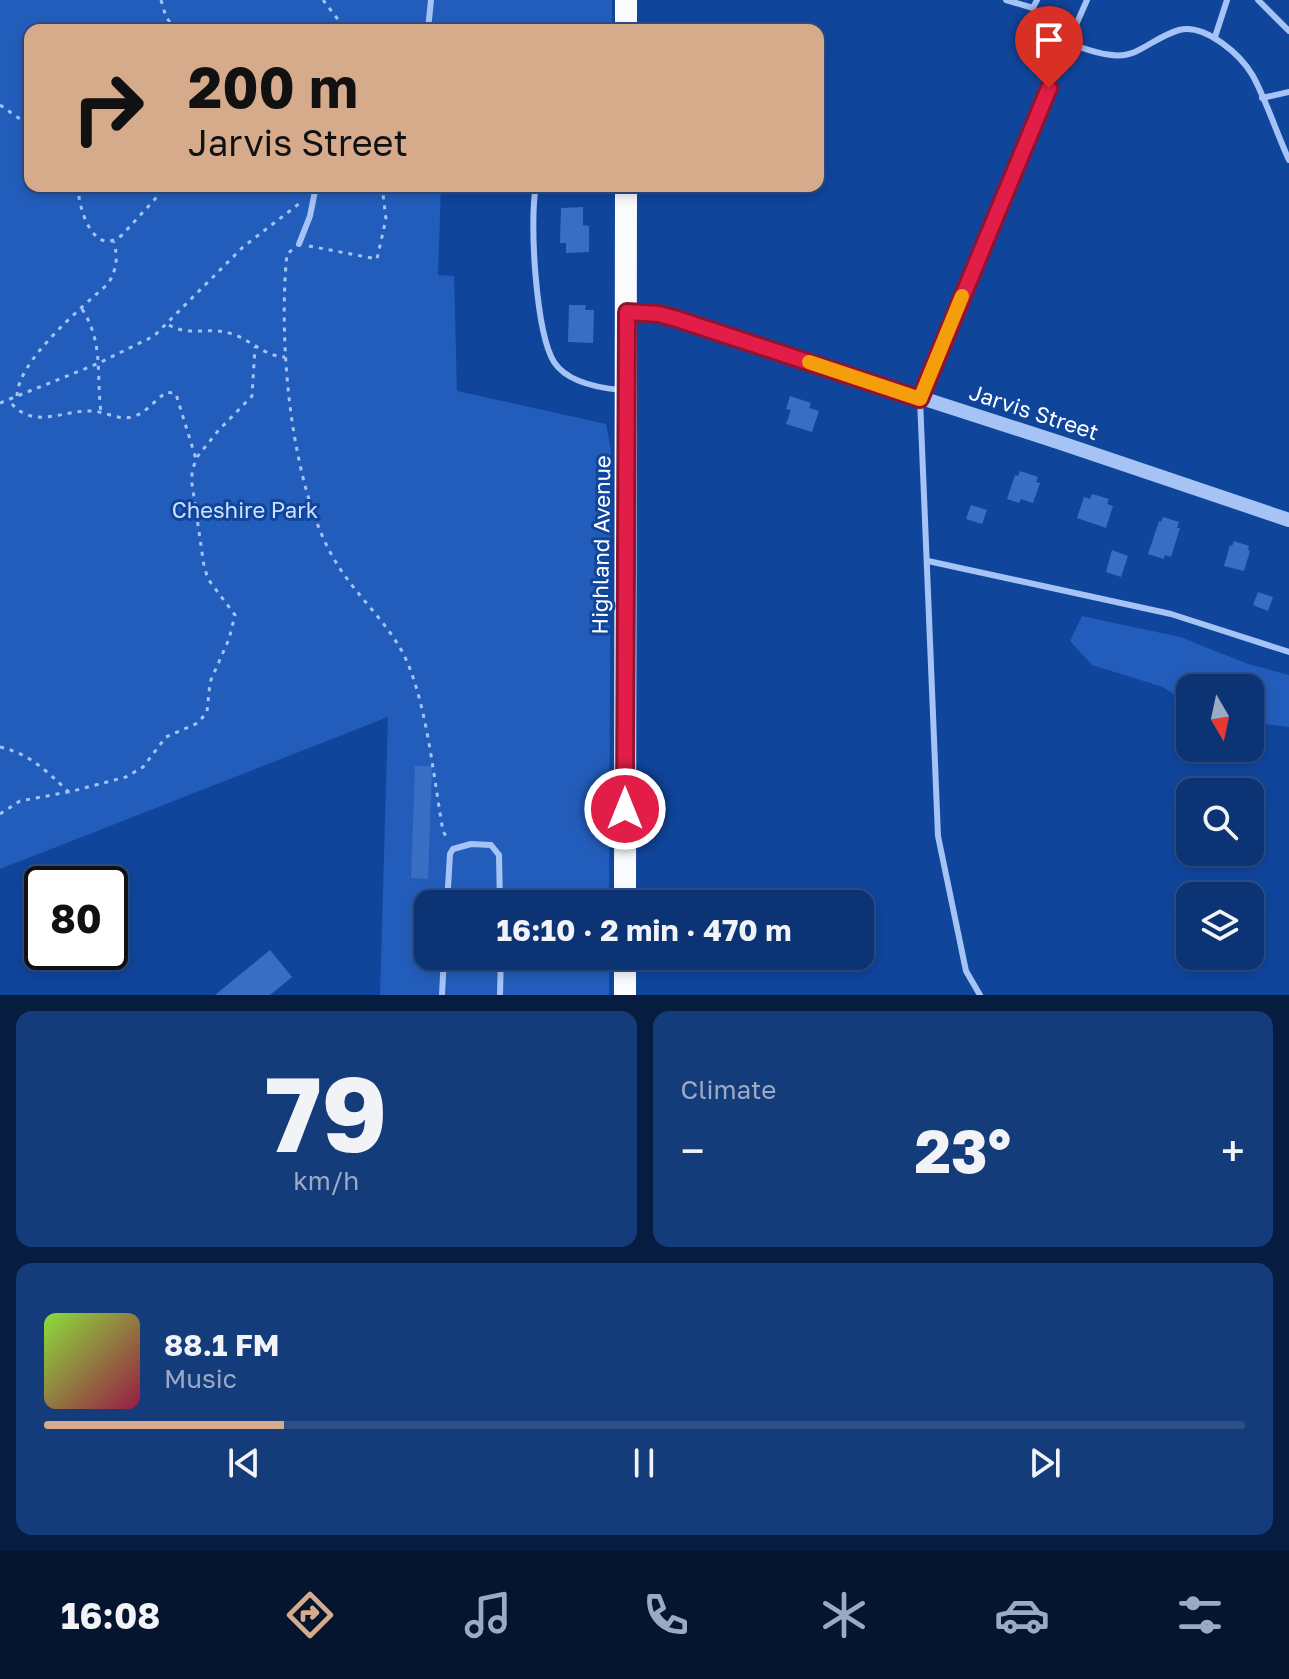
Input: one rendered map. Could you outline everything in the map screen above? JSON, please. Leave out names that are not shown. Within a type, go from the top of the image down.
[{"type":"highway","points":[[626,0],[626,24]]},
{"type":"highway","name":"Highland Avenue","points":[[625,890],[626,192]]},
{"type":"highway","points":[[625,970],[625,995]]},
{"type":"street","name":"Jarvis Street","points":[[627,312],[659,314],[677,319],[1289,520]]},
{"type":"lane","points":[[429,24],[431,0]]},
{"type":"lane","points":[[1006,0],[1033,8],[1037,0]]},
{"type":"lane","points":[[980,995],[966,971],[938,836],[920,399],[1028,133],[1087,0]]},
{"type":"lane","points":[[1215,37],[1227,0]]},
{"type":"lane","points":[[1258,0],[1289,31]]},
{"type":"lane","points":[[1070,44],[1112,56],[1132,54],[1182,29],[1202,31],[1215,37],[1252,74],[1289,160]]},
{"type":"lane","points":[[1262,98],[1289,92]]},
{"type":"lane","points":[[299,244],[315,192]]},
{"type":"lane","points":[[536,192],[534,251],[539,300],[546,338],[555,363],[575,379],[627,391]]},
{"type":"lane","points":[[928,561],[1171,614],[1289,652]]},
{"type":"lane","points":[[448,890],[453,849],[480,844],[491,845],[497,850],[500,890]]},
{"type":"lane","points":[[442,995],[443,970]]},
{"type":"lane","points":[[500,995],[501,970]]},
{"type":"path","points":[[161,0],[171,24]]},
{"type":"path","points":[[323,0],[341,24]]},
{"type":"path","points":[[0,105],[24,122]]},
{"type":"path","points":[[79,192],[80,207],[99,240],[114,242]]},
{"type":"path","points":[[114,242],[161,192]]},
{"type":"path","points":[[383,192],[386,219],[377,259],[299,244],[287,254],[283,289],[285,357],[296,438],[312,511],[338,565],[404,654],[411,671],[433,765],[443,831],[453,849]]},
{"type":"path","points":[[0,403],[134,347],[168,325],[243,247],[305,198]]},
{"type":"path","points":[[17,396],[17,389],[28,368],[51,339],[108,284],[115,273],[117,257],[114,242]]},
{"type":"path","points":[[82,309],[94,334],[101,412]]},
{"type":"path","points":[[168,325],[185,332],[231,333],[269,354],[285,357]]},
{"type":"path","points":[[0,814],[20,801],[126,777],[143,767],[166,737],[198,723],[207,712],[210,682],[229,639],[235,615],[208,579],[204,566],[192,472],[196,459],[218,431],[252,396],[255,347]]},
{"type":"path","points":[[8,399],[14,408],[29,416],[59,417],[87,410],[119,417],[134,416],[170,391],[176,394],[196,459]]},
{"type":"path","points":[[0,747],[27,756],[69,792]]},
{"type":"green space","name":"Cheshire Park","points":[[0,0],[612,0],[612,24],[24,24],[24,192],[441,192],[438,275],[454,276],[457,391],[606,424],[611,451],[609,890],[414,890],[414,970],[609,970],[609,995],[380,995],[388,717],[0,869]]},
{"type":"green space","points":[[1082,616],[1180,637],[1248,664],[1289,675],[1289,727],[1264,724],[1264,674],[1176,674],[1176,696],[1163,687],[1092,665],[1070,641]]},
{"type":"building","points":[[583,207],[583,225],[589,226],[589,252],[566,253],[566,243],[560,243],[561,208]]},
{"type":"building","points":[[569,305],[586,305],[585,310],[594,310],[593,343],[568,342]]},
{"type":"building","points":[[790,396],[811,403],[809,408],[819,411],[812,432],[786,424],[791,410],[786,409]]},
{"type":"building","points":[[1020,471],[1038,477],[1036,482],[1040,483],[1033,503],[1007,499],[1015,475],[1018,476]]},
{"type":"building","points":[[1092,494],[1109,499],[1107,504],[1113,506],[1106,528],[1077,518],[1084,497],[1090,499]]},
{"type":"building","points":[[971,505],[987,510],[982,524],[966,519]]},
{"type":"building","points":[[1163,517],[1179,522],[1177,528],[1180,528],[1171,557],[1165,555],[1164,559],[1148,554]]},
{"type":"building","points":[[1234,541],[1249,546],[1244,571],[1224,566]]},
{"type":"building","points":[[1112,550],[1128,556],[1121,577],[1106,572]]},
{"type":"building","points":[[1258,592],[1273,597],[1268,611],[1253,605]]},
{"type":"building","points":[[415,766],[432,766],[428,879],[411,878]]},
{"type":"building","points":[[270,950],[292,977],[270,995],[215,995]]},
{"type":"slow traffic","points":[[809,362],[920,399],[962,296]]},
{"type":"route","points":[[625,809],[627,312],[659,314],[677,319],[920,399],[1049,88]]}]
